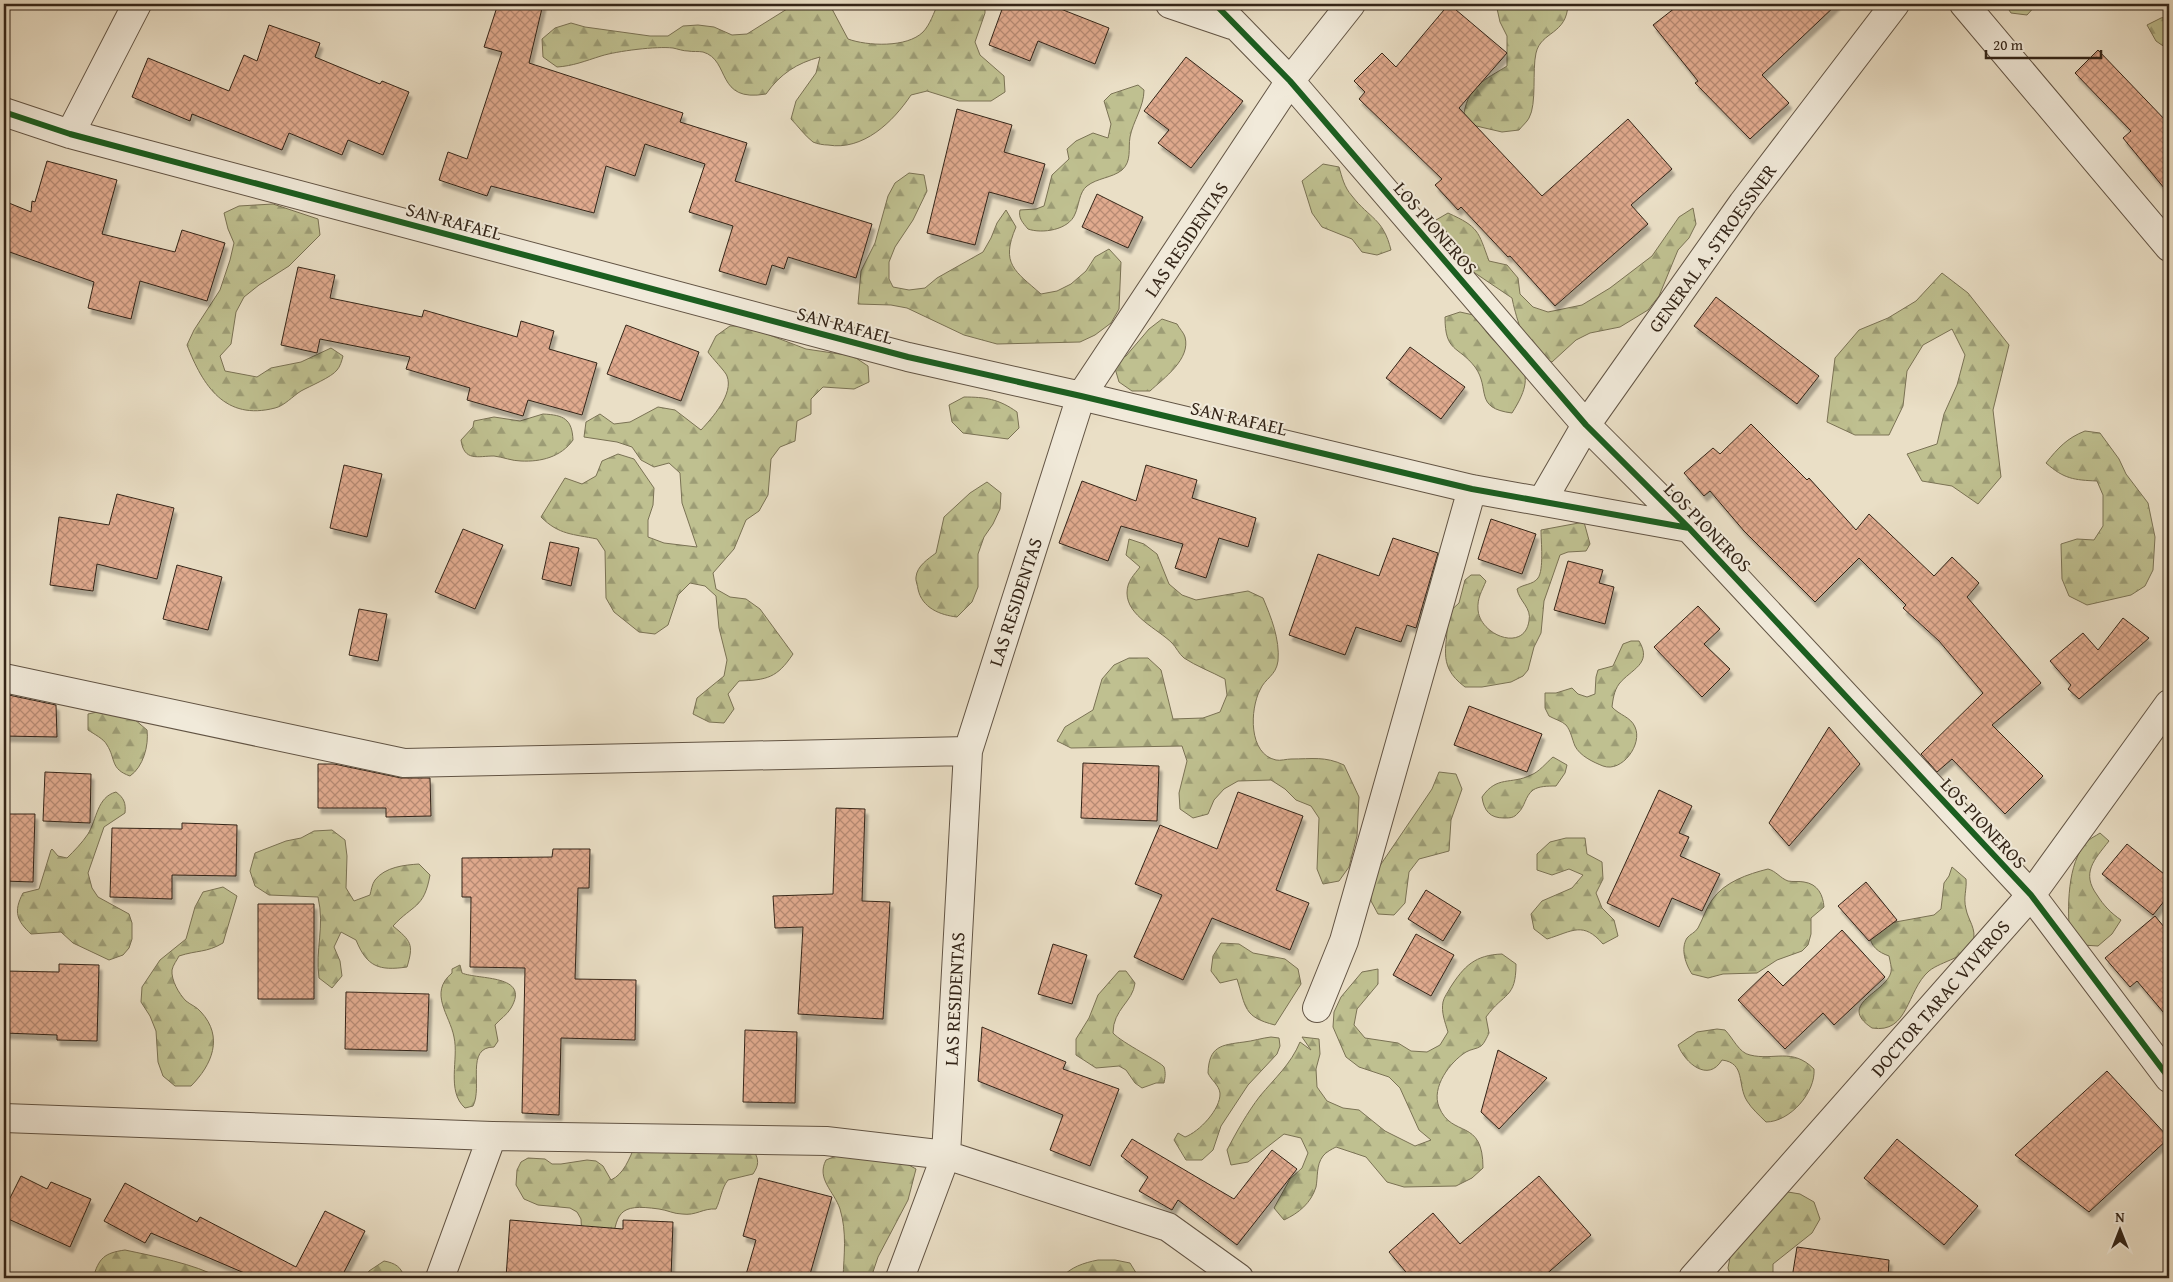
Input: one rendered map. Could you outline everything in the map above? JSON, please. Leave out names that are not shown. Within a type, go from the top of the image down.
[{"type":"street","points":[[70,134],[137,4]]},
{"type":"street","points":[[1170,4],[1236,26]]},
{"type":"street","name":"LOS PIONEROS","points":[[1215,4],[1290,82],[1586,425],[1689,528],[2031,895],[2169,1078]]},
{"type":"street","name":"LAS RESIDENTAS","points":[[900,1278],[946,1155],[968,751],[1081,396],[1290,82],[1352,4]]},
{"type":"street","name":"GENERAL A. STROESSNER","points":[[1542,502],[1586,425],[1743,203],[1895,4]]},
{"type":"street","points":[[1964,4],[2169,247]]},
{"type":"street","name":"SAN RAFAEL","points":[[4,112],[70,134],[908,358],[1081,396],[1472,489],[1689,528]]},
{"type":"street","points":[[1318,1008],[1344,941],[1472,489]]},
{"type":"street","points":[[4,678],[404,764],[968,751]]},
{"type":"street","name":"DOCTOR TARAC VIVEROS","points":[[1693,1278],[2031,895],[2169,704]]},
{"type":"street","points":[[4,1118],[492,1136],[826,1141],[946,1155],[1168,1227],[1239,1278]]},
{"type":"street","points":[[440,1278],[492,1136]]},
{"type":"green space","points":[[938,4],[985,4],[985,13],[975,42],[980,55],[1004,76],[1005,92],[991,101],[959,101],[927,91],[911,95],[895,115],[876,132],[853,144],[841,146],[823,145],[813,142],[791,119],[796,101],[816,73],[820,57],[804,62],[790,70],[766,94],[750,95],[739,92],[731,87],[712,56],[703,52],[673,48],[637,49],[557,67],[543,57],[542,39],[555,28],[571,23],[585,27],[650,36],[668,36],[683,26],[698,25],[714,27],[732,35],[747,34],[787,9],[818,6],[832,9],[848,39],[876,44],[897,43],[907,41],[923,32]]},
{"type":"green space","points":[[1496,4],[1568,4],[1567,14],[1563,22],[1543,40],[1536,53],[1534,96],[1529,118],[1519,130],[1502,132],[1472,125],[1464,113],[1470,96],[1479,84],[1507,66],[1507,36],[1500,22]]},
{"type":"green space","points":[[2005,4],[2037,4],[2027,15],[2011,13]]},
{"type":"green space","points":[[2169,16],[2169,50],[2156,41],[2147,25]]},
{"type":"green space","points":[[1138,85],[1144,90],[1144,96],[1131,131],[1127,163],[1122,170],[1087,186],[1081,195],[1075,214],[1067,224],[1047,231],[1028,229],[1020,218],[1020,210],[1036,209],[1044,206],[1052,175],[1069,159],[1067,149],[1076,141],[1093,133],[1108,138],[1111,124],[1104,101],[1111,94]]},
{"type":"green space","points":[[1323,164],[1339,167],[1349,193],[1380,225],[1388,239],[1391,250],[1377,255],[1362,252],[1352,239],[1322,227],[1312,213],[1302,181]]},
{"type":"green space","points":[[909,173],[924,175],[927,191],[913,220],[895,247],[889,262],[889,279],[893,287],[909,290],[925,288],[937,278],[983,252],[997,223],[1006,210],[1016,227],[1011,240],[1010,250],[1013,266],[1041,294],[1057,291],[1071,284],[1086,271],[1095,257],[1109,249],[1121,262],[1119,309],[1111,323],[1095,335],[1080,342],[997,344],[964,335],[907,308],[891,305],[858,304],[861,271],[875,243],[888,196],[895,183]]},
{"type":"green space","points":[[273,204],[318,219],[320,235],[289,266],[244,297],[236,312],[231,344],[220,356],[225,371],[257,377],[271,368],[301,362],[331,348],[343,356],[339,367],[334,373],[301,391],[282,405],[258,411],[229,405],[218,397],[200,374],[187,345],[194,330],[220,290],[230,260],[234,243],[224,213],[239,206]]},
{"type":"green space","points":[[1693,208],[1696,224],[1689,238],[1678,250],[1659,296],[1648,310],[1620,327],[1590,333],[1576,340],[1552,362],[1538,357],[1532,352],[1524,338],[1512,298],[1472,271],[1461,260],[1446,231],[1436,220],[1448,213],[1472,226],[1479,236],[1489,261],[1507,265],[1518,278],[1520,294],[1533,307],[1548,312],[1582,305],[1610,288],[1652,256],[1679,217]]},
{"type":"green space","points":[[1942,273],[1968,293],[2009,345],[1993,410],[2001,477],[1978,504],[1952,486],[1922,481],[1907,454],[1937,444],[1944,414],[1957,385],[1965,355],[1952,329],[1923,345],[1907,371],[1903,406],[1889,435],[1855,435],[1827,422],[1835,358],[1859,330],[1888,318],[1916,301]]},
{"type":"green space","points":[[1460,312],[1478,316],[1485,330],[1494,341],[1520,365],[1524,373],[1525,383],[1512,413],[1492,407],[1487,402],[1480,375],[1475,367],[1450,343],[1447,337],[1445,317]]},
{"type":"green space","points":[[1162,319],[1177,324],[1183,332],[1186,345],[1184,353],[1169,374],[1150,391],[1132,391],[1119,382],[1114,365],[1110,361],[1126,356],[1149,329]]},
{"type":"green space","points":[[730,326],[746,326],[806,349],[853,356],[868,366],[869,382],[854,389],[823,387],[811,399],[811,414],[797,421],[795,441],[780,447],[771,459],[768,495],[759,511],[746,520],[734,549],[713,573],[716,589],[730,597],[746,599],[760,609],[793,654],[782,668],[770,676],[757,680],[739,681],[728,694],[734,709],[724,723],[709,722],[693,714],[697,698],[724,676],[727,660],[719,628],[716,596],[705,586],[690,583],[678,595],[668,625],[655,634],[639,632],[614,612],[606,598],[605,551],[597,539],[560,531],[541,517],[565,478],[582,484],[596,476],[602,461],[618,454],[634,459],[654,488],[653,505],[648,520],[648,537],[664,543],[697,547],[682,503],[680,473],[669,463],[654,467],[641,460],[632,447],[617,442],[584,437],[586,422],[600,414],[614,424],[630,422],[658,407],[675,410],[701,430],[725,398],[728,383],[727,376],[708,352],[716,336]]},
{"type":"green space","points":[[964,397],[992,400],[1004,404],[1017,412],[1019,428],[1008,439],[963,433],[952,422],[949,405]]},
{"type":"green space","points":[[543,414],[561,417],[571,427],[573,440],[563,451],[557,454],[536,461],[521,461],[494,456],[477,457],[465,452],[461,440],[473,427],[474,421],[494,417],[520,421]]},
{"type":"green space","points":[[2085,431],[2100,433],[2119,459],[2126,474],[2148,503],[2155,537],[2153,570],[2145,586],[2131,595],[2087,605],[2069,596],[2062,579],[2061,544],[2077,539],[2094,540],[2103,526],[2103,495],[2097,481],[2070,478],[2046,463],[2063,444]]},
{"type":"green space","points":[[987,482],[1001,493],[1000,509],[984,537],[978,554],[978,587],[972,602],[957,617],[938,612],[928,606],[920,596],[916,581],[918,569],[936,553],[944,517],[970,493]]},
{"type":"green space","points":[[1584,522],[1590,544],[1586,551],[1568,552],[1560,555],[1544,601],[1541,633],[1534,647],[1528,670],[1523,676],[1511,682],[1482,687],[1465,687],[1455,678],[1450,670],[1446,662],[1446,653],[1447,614],[1459,603],[1465,580],[1471,575],[1480,575],[1486,581],[1478,602],[1478,610],[1486,627],[1502,637],[1511,638],[1519,636],[1525,631],[1529,621],[1529,612],[1517,589],[1533,582],[1540,574],[1542,562],[1541,530]]},
{"type":"green space","points":[[1129,539],[1144,544],[1157,554],[1169,584],[1182,595],[1196,600],[1248,591],[1263,598],[1276,636],[1278,661],[1273,674],[1262,686],[1254,708],[1253,719],[1256,740],[1260,749],[1267,756],[1276,760],[1318,759],[1331,760],[1344,765],[1359,797],[1357,836],[1349,867],[1339,881],[1323,884],[1317,869],[1319,818],[1311,806],[1296,800],[1285,789],[1271,780],[1238,781],[1224,789],[1214,800],[1208,814],[1193,818],[1180,809],[1179,793],[1187,761],[1182,746],[1071,748],[1057,741],[1065,727],[1093,710],[1102,679],[1114,665],[1129,658],[1148,658],[1161,670],[1173,719],[1203,718],[1220,712],[1227,695],[1225,679],[1184,658],[1172,643],[1132,609],[1128,601],[1127,589],[1131,578],[1140,567],[1126,555]]},
{"type":"green space","points":[[1639,641],[1643,649],[1642,661],[1619,684],[1613,698],[1612,707],[1628,718],[1633,724],[1637,734],[1636,741],[1629,756],[1624,761],[1610,767],[1603,766],[1583,756],[1575,746],[1566,725],[1549,716],[1545,708],[1545,693],[1556,693],[1572,688],[1578,694],[1587,697],[1595,694],[1598,670],[1613,666],[1623,644]]},
{"type":"green space","points":[[102,711],[134,719],[147,730],[147,743],[142,762],[130,776],[116,767],[106,743],[88,730],[88,714]]},
{"type":"green space","points":[[1553,757],[1567,765],[1565,773],[1556,786],[1541,787],[1533,790],[1528,795],[1520,811],[1513,817],[1499,818],[1488,813],[1482,797],[1488,790],[1499,783],[1534,774]]},
{"type":"green space","points":[[1439,772],[1456,774],[1462,789],[1451,820],[1449,851],[1419,859],[1409,872],[1405,903],[1394,915],[1378,914],[1371,901],[1371,885],[1377,870],[1432,789]]},
{"type":"green space","points":[[116,792],[124,801],[125,813],[104,827],[88,873],[92,888],[98,897],[129,914],[132,923],[132,939],[129,948],[123,955],[109,960],[73,943],[61,932],[31,934],[22,925],[17,911],[23,893],[39,889],[51,850],[58,856],[67,858],[88,834],[101,804]]},
{"type":"green space","points":[[332,830],[345,840],[347,856],[346,888],[354,901],[370,895],[375,880],[389,869],[419,864],[430,875],[428,886],[421,900],[393,926],[404,936],[409,944],[410,953],[407,967],[389,968],[375,965],[365,956],[356,940],[341,932],[334,947],[340,961],[342,976],[332,988],[319,978],[318,957],[321,918],[318,897],[269,895],[255,886],[250,871],[255,853],[286,841],[301,838],[314,831]]},
{"type":"green space","points":[[2100,833],[2109,841],[2091,867],[2090,880],[2102,903],[2121,920],[2112,934],[2098,946],[2082,945],[2070,936],[2069,900],[2072,874],[2080,851],[2088,841]]},
{"type":"green space","points":[[1566,838],[1585,838],[1587,854],[1602,862],[1603,879],[1596,893],[1602,908],[1614,920],[1618,936],[1603,944],[1589,932],[1583,930],[1571,931],[1547,939],[1534,929],[1531,914],[1542,901],[1572,888],[1583,875],[1569,869],[1552,875],[1537,870],[1537,854],[1550,842]]},
{"type":"green space","points":[[1952,867],[1966,879],[1965,905],[1974,933],[1973,942],[1966,951],[1934,967],[1921,979],[1906,1009],[1893,1024],[1884,1028],[1872,1028],[1862,1020],[1859,1012],[1861,1005],[1887,979],[1891,969],[1889,956],[1876,948],[1871,942],[1869,934],[1890,923],[1934,915],[1941,909],[1944,883]]},
{"type":"green space","points":[[1768,869],[1788,881],[1809,883],[1821,894],[1824,907],[1811,918],[1811,934],[1808,945],[1802,951],[1777,960],[1757,973],[1723,974],[1708,978],[1692,974],[1685,957],[1685,942],[1698,928],[1712,900],[1723,888],[1730,884],[1752,873]]},
{"type":"green space","points":[[223,887],[237,896],[223,943],[206,950],[179,956],[172,970],[178,991],[208,1021],[213,1041],[209,1060],[198,1078],[191,1086],[175,1086],[163,1076],[158,1062],[156,1031],[150,1016],[141,1002],[142,987],[160,960],[186,939],[195,907],[203,892]]},
{"type":"green space","points":[[1221,943],[1239,944],[1253,953],[1285,959],[1298,969],[1301,984],[1275,1025],[1257,1018],[1247,1010],[1237,979],[1220,983],[1211,971],[1213,956]]},
{"type":"green space","points":[[1502,954],[1516,964],[1514,984],[1508,994],[1486,1017],[1489,1033],[1483,1044],[1460,1056],[1448,1069],[1440,1083],[1437,1099],[1445,1117],[1451,1123],[1473,1135],[1478,1141],[1482,1152],[1483,1168],[1472,1178],[1456,1186],[1404,1187],[1387,1182],[1366,1157],[1336,1147],[1326,1153],[1321,1160],[1318,1167],[1316,1187],[1308,1203],[1284,1220],[1274,1208],[1290,1179],[1302,1168],[1308,1153],[1301,1138],[1284,1134],[1248,1162],[1231,1165],[1227,1150],[1251,1109],[1287,1064],[1300,1042],[1311,1050],[1302,1037],[1319,1039],[1320,1054],[1316,1069],[1317,1087],[1327,1101],[1343,1108],[1359,1110],[1385,1131],[1415,1146],[1431,1140],[1419,1130],[1400,1088],[1389,1077],[1359,1067],[1346,1057],[1333,1027],[1334,1012],[1341,997],[1362,972],[1378,969],[1378,984],[1357,1009],[1354,1025],[1365,1038],[1398,1043],[1411,1051],[1427,1052],[1440,1045],[1448,1032],[1443,1013],[1443,1002],[1460,974],[1477,959]]},
{"type":"green space","points":[[460,965],[462,973],[500,980],[509,984],[514,989],[515,997],[511,1008],[495,1025],[498,1041],[494,1047],[485,1049],[480,1054],[476,1069],[476,1098],[473,1106],[465,1108],[459,1101],[454,1084],[454,1037],[441,996],[442,988],[452,973],[452,969]]},
{"type":"green space","points":[[1119,971],[1126,971],[1135,983],[1131,995],[1116,1018],[1113,1033],[1164,1067],[1164,1083],[1156,1083],[1142,1088],[1135,1083],[1126,1070],[1119,1066],[1096,1068],[1076,1055],[1076,1039],[1089,1018],[1098,995]]},
{"type":"green space","points":[[1717,1029],[1725,1030],[1746,1054],[1790,1056],[1806,1062],[1814,1069],[1811,1087],[1800,1104],[1784,1117],[1766,1122],[1747,1101],[1735,1065],[1722,1060],[1716,1067],[1704,1070],[1691,1064],[1678,1045],[1697,1032]]},
{"type":"green space","points":[[1271,1037],[1279,1038],[1280,1046],[1277,1054],[1248,1085],[1221,1126],[1213,1150],[1202,1160],[1186,1160],[1174,1140],[1178,1133],[1185,1137],[1197,1130],[1213,1113],[1219,1099],[1220,1093],[1217,1085],[1208,1073],[1211,1057],[1214,1052],[1218,1048],[1229,1044]]},
{"type":"green space","points":[[635,1146],[754,1151],[757,1157],[757,1165],[753,1174],[728,1180],[716,1209],[687,1214],[645,1208],[627,1210],[618,1219],[611,1250],[582,1236],[581,1219],[577,1212],[570,1208],[538,1205],[524,1199],[516,1185],[517,1170],[521,1162],[528,1158],[545,1159],[552,1164],[587,1160],[596,1161],[603,1166],[611,1180],[623,1170]]},
{"type":"green space","points":[[886,1152],[916,1169],[908,1200],[878,1257],[871,1278],[843,1278],[844,1226],[840,1209],[824,1179],[823,1167],[826,1160],[836,1156]]},
{"type":"green space","points":[[1782,1191],[1800,1194],[1814,1202],[1820,1219],[1812,1233],[1773,1264],[1773,1278],[1731,1278],[1728,1268],[1731,1252]]},
{"type":"green space","points":[[125,1250],[186,1265],[220,1278],[93,1278],[103,1258],[112,1253]]},
{"type":"green space","points":[[1098,1260],[1115,1260],[1130,1263],[1138,1276],[1137,1278],[1061,1278],[1078,1266]]},
{"type":"green space","points":[[384,1261],[397,1266],[402,1271],[404,1278],[365,1278],[369,1271]]},
{"type":"building","points":[[498,4],[543,4],[529,63],[683,113],[680,122],[747,143],[735,181],[872,224],[856,278],[788,257],[784,269],[772,265],[766,285],[719,271],[733,226],[689,212],[705,164],[645,144],[635,176],[606,166],[594,213],[491,186],[487,196],[439,180],[448,152],[467,159],[502,52],[484,47]]},
{"type":"building","points":[[1004,4],[1048,4],[1109,28],[1095,64],[1038,41],[1030,61],[989,45]]},
{"type":"building","points":[[1449,4],[1507,53],[1459,108],[1542,196],[1628,119],[1672,169],[1631,205],[1648,224],[1555,306],[1510,256],[1508,257],[1461,207],[1458,210],[1435,185],[1442,179],[1359,99],[1365,92],[1354,81],[1382,53],[1396,67]]},
{"type":"building","points":[[1680,4],[1837,4],[1762,75],[1789,103],[1750,139],[1695,83],[1698,81],[1653,25]]},
{"type":"building","points":[[269,25],[320,43],[315,57],[380,84],[382,81],[409,92],[383,155],[348,140],[342,155],[289,133],[282,150],[192,114],[190,121],[132,97],[148,58],[229,91],[244,55],[257,61]]},
{"type":"building","points":[[2098,50],[2169,124],[2169,194],[2123,138],[2131,131],[2075,73]]},
{"type":"building","points":[[1186,57],[1243,101],[1191,168],[1158,143],[1169,130],[1144,111]]},
{"type":"building","points":[[957,109],[1012,125],[1004,152],[1045,164],[1033,204],[989,192],[975,245],[927,233]]},
{"type":"building","points":[[47,161],[117,180],[102,234],[175,252],[182,230],[225,243],[207,301],[140,281],[131,319],[88,308],[94,282],[4,250],[4,201],[31,212],[32,201],[35,202]]},
{"type":"building","points":[[1097,194],[1143,217],[1128,248],[1082,227]]},
{"type":"building","points":[[298,267],[335,275],[330,298],[422,317],[424,310],[517,337],[521,321],[554,331],[549,349],[597,363],[582,415],[528,400],[523,416],[467,400],[470,388],[406,369],[410,357],[320,339],[317,353],[281,345]]},
{"type":"building","points":[[1716,297],[1819,376],[1797,404],[1694,326]]},
{"type":"building","points":[[626,325],[699,352],[681,401],[607,374]]},
{"type":"building","points":[[1410,347],[1465,387],[1441,419],[1386,378]]},
{"type":"building","points":[[1751,424],[1807,480],[1809,478],[1856,530],[1869,514],[1934,576],[1952,557],[1979,583],[1967,597],[2041,683],[1992,725],[2043,776],[2005,814],[1952,759],[1937,772],[1921,754],[1983,693],[1939,641],[1903,608],[1906,605],[1859,558],[1815,602],[1744,531],[1710,491],[1704,496],[1684,473],[1713,448],[1720,454]]},
{"type":"building","points":[[344,465],[382,474],[367,537],[330,528]]},
{"type":"building","points":[[1146,465],[1197,480],[1192,498],[1256,518],[1248,547],[1219,538],[1206,578],[1175,568],[1183,544],[1121,526],[1108,561],[1059,543],[1082,481],[1136,501]]},
{"type":"building","points":[[117,494],[174,508],[157,579],[97,564],[93,591],[50,585],[59,517],[109,525]]},
{"type":"building","points":[[1491,519],[1536,534],[1522,574],[1478,559]]},
{"type":"building","points":[[463,529],[503,545],[475,609],[435,592]]},
{"type":"building","points":[[1393,538],[1438,553],[1416,628],[1407,625],[1401,642],[1356,627],[1345,655],[1289,635],[1318,554],[1379,576]]},
{"type":"building","points":[[550,542],[579,548],[571,586],[542,579]]},
{"type":"building","points":[[1568,561],[1603,570],[1599,583],[1614,587],[1605,624],[1554,610]]},
{"type":"building","points":[[177,565],[222,577],[208,630],[163,619]]},
{"type":"building","points":[[1698,606],[1720,629],[1704,644],[1730,669],[1702,697],[1654,647]]},
{"type":"building","points":[[359,609],[387,614],[378,661],[349,655]]},
{"type":"building","points":[[2123,618],[2149,638],[2079,699],[2068,689],[2071,685],[2050,661],[2083,633],[2098,650]]},
{"type":"building","points":[[4,694],[56,705],[57,737],[4,736]]},
{"type":"building","points":[[1469,706],[1542,734],[1527,772],[1454,745]]},
{"type":"building","points":[[1829,727],[1860,764],[1789,846],[1769,823]]},
{"type":"building","points":[[1083,763],[1159,766],[1157,821],[1081,818]]},
{"type":"building","points":[[318,764],[334,764],[401,778],[430,778],[431,816],[386,817],[386,808],[318,808]]},
{"type":"building","points":[[45,772],[91,774],[90,823],[43,821]]},
{"type":"building","points":[[1659,790],[1692,806],[1679,833],[1689,837],[1680,856],[1720,874],[1702,911],[1672,898],[1659,927],[1607,903]]},
{"type":"building","points":[[1238,792],[1303,816],[1276,890],[1309,903],[1290,950],[1212,918],[1183,980],[1134,957],[1162,895],[1135,884],[1160,825],[1217,849]]},
{"type":"building","points":[[836,808],[865,809],[862,901],[890,902],[883,1019],[798,1014],[803,927],[775,928],[773,896],[833,894]]},
{"type":"building","points":[[4,814],[35,814],[33,882],[4,881]]},
{"type":"building","points":[[182,823],[237,825],[236,876],[172,875],[172,899],[110,897],[112,828],[182,829]]},
{"type":"building","points":[[2127,844],[2169,878],[2169,895],[2153,915],[2102,874]]},
{"type":"building","points":[[553,849],[590,849],[589,888],[578,888],[575,979],[636,980],[635,1040],[561,1038],[559,1115],[522,1113],[525,968],[470,967],[471,897],[462,897],[462,858],[552,857]]},
{"type":"building","points":[[1866,882],[1897,920],[1869,941],[1838,906]]},
{"type":"building","points":[[1426,890],[1461,912],[1443,941],[1408,919]]},
{"type":"building","points":[[258,904],[314,904],[314,999],[258,999]]},
{"type":"building","points":[[2155,916],[2169,933],[2169,1019],[2137,981],[2130,987],[2105,958]]},
{"type":"building","points":[[1842,930],[1885,977],[1834,1025],[1823,1013],[1785,1049],[1738,1000],[1768,971],[1783,986]]},
{"type":"building","points":[[1416,934],[1454,955],[1431,996],[1393,975]]},
{"type":"building","points":[[1053,944],[1087,955],[1072,1004],[1038,994]]},
{"type":"building","points":[[59,964],[99,965],[97,1041],[57,1040],[57,1035],[4,1033],[4,971],[59,972]]},
{"type":"building","points":[[346,992],[429,994],[427,1051],[345,1049]]},
{"type":"building","points":[[982,1027],[1066,1062],[1063,1069],[1119,1089],[1090,1166],[1050,1150],[1063,1115],[978,1081]]},
{"type":"building","points":[[745,1030],[797,1032],[795,1103],[743,1102]]},
{"type":"building","points":[[1498,1050],[1547,1078],[1499,1129],[1481,1112]]},
{"type":"building","points":[[2107,1071],[2169,1138],[2089,1212],[2015,1155]]},
{"type":"building","points":[[1132,1139],[1234,1199],[1272,1150],[1297,1169],[1237,1245],[1178,1200],[1172,1210],[1139,1191],[1148,1177],[1121,1156]]},
{"type":"building","points":[[1897,1139],[1978,1206],[1944,1245],[1864,1178]]},
{"type":"building","points":[[21,1176],[47,1189],[51,1182],[91,1199],[70,1247],[4,1217],[4,1210]]},
{"type":"building","points":[[1539,1176],[1591,1235],[1542,1278],[1411,1278],[1389,1252],[1433,1213],[1460,1244]]},
{"type":"building","points":[[759,1178],[832,1197],[809,1278],[745,1278],[756,1240],[743,1236]]},
{"type":"building","points":[[125,1183],[197,1222],[200,1217],[296,1267],[325,1211],[365,1231],[341,1278],[256,1278],[151,1233],[145,1243],[104,1221]]},
{"type":"building","points":[[510,1220],[623,1229],[623,1220],[673,1222],[671,1278],[506,1278]]},
{"type":"building","points":[[1797,1247],[1889,1260],[1888,1278],[1792,1278]]},
{"type":"cycle path","points":[[1215,4],[1290,81],[1586,425],[1689,528],[2031,895],[2169,1078]]},
{"type":"cycle path","points":[[4,112],[70,134],[908,357],[1472,489],[1689,528]]}]
